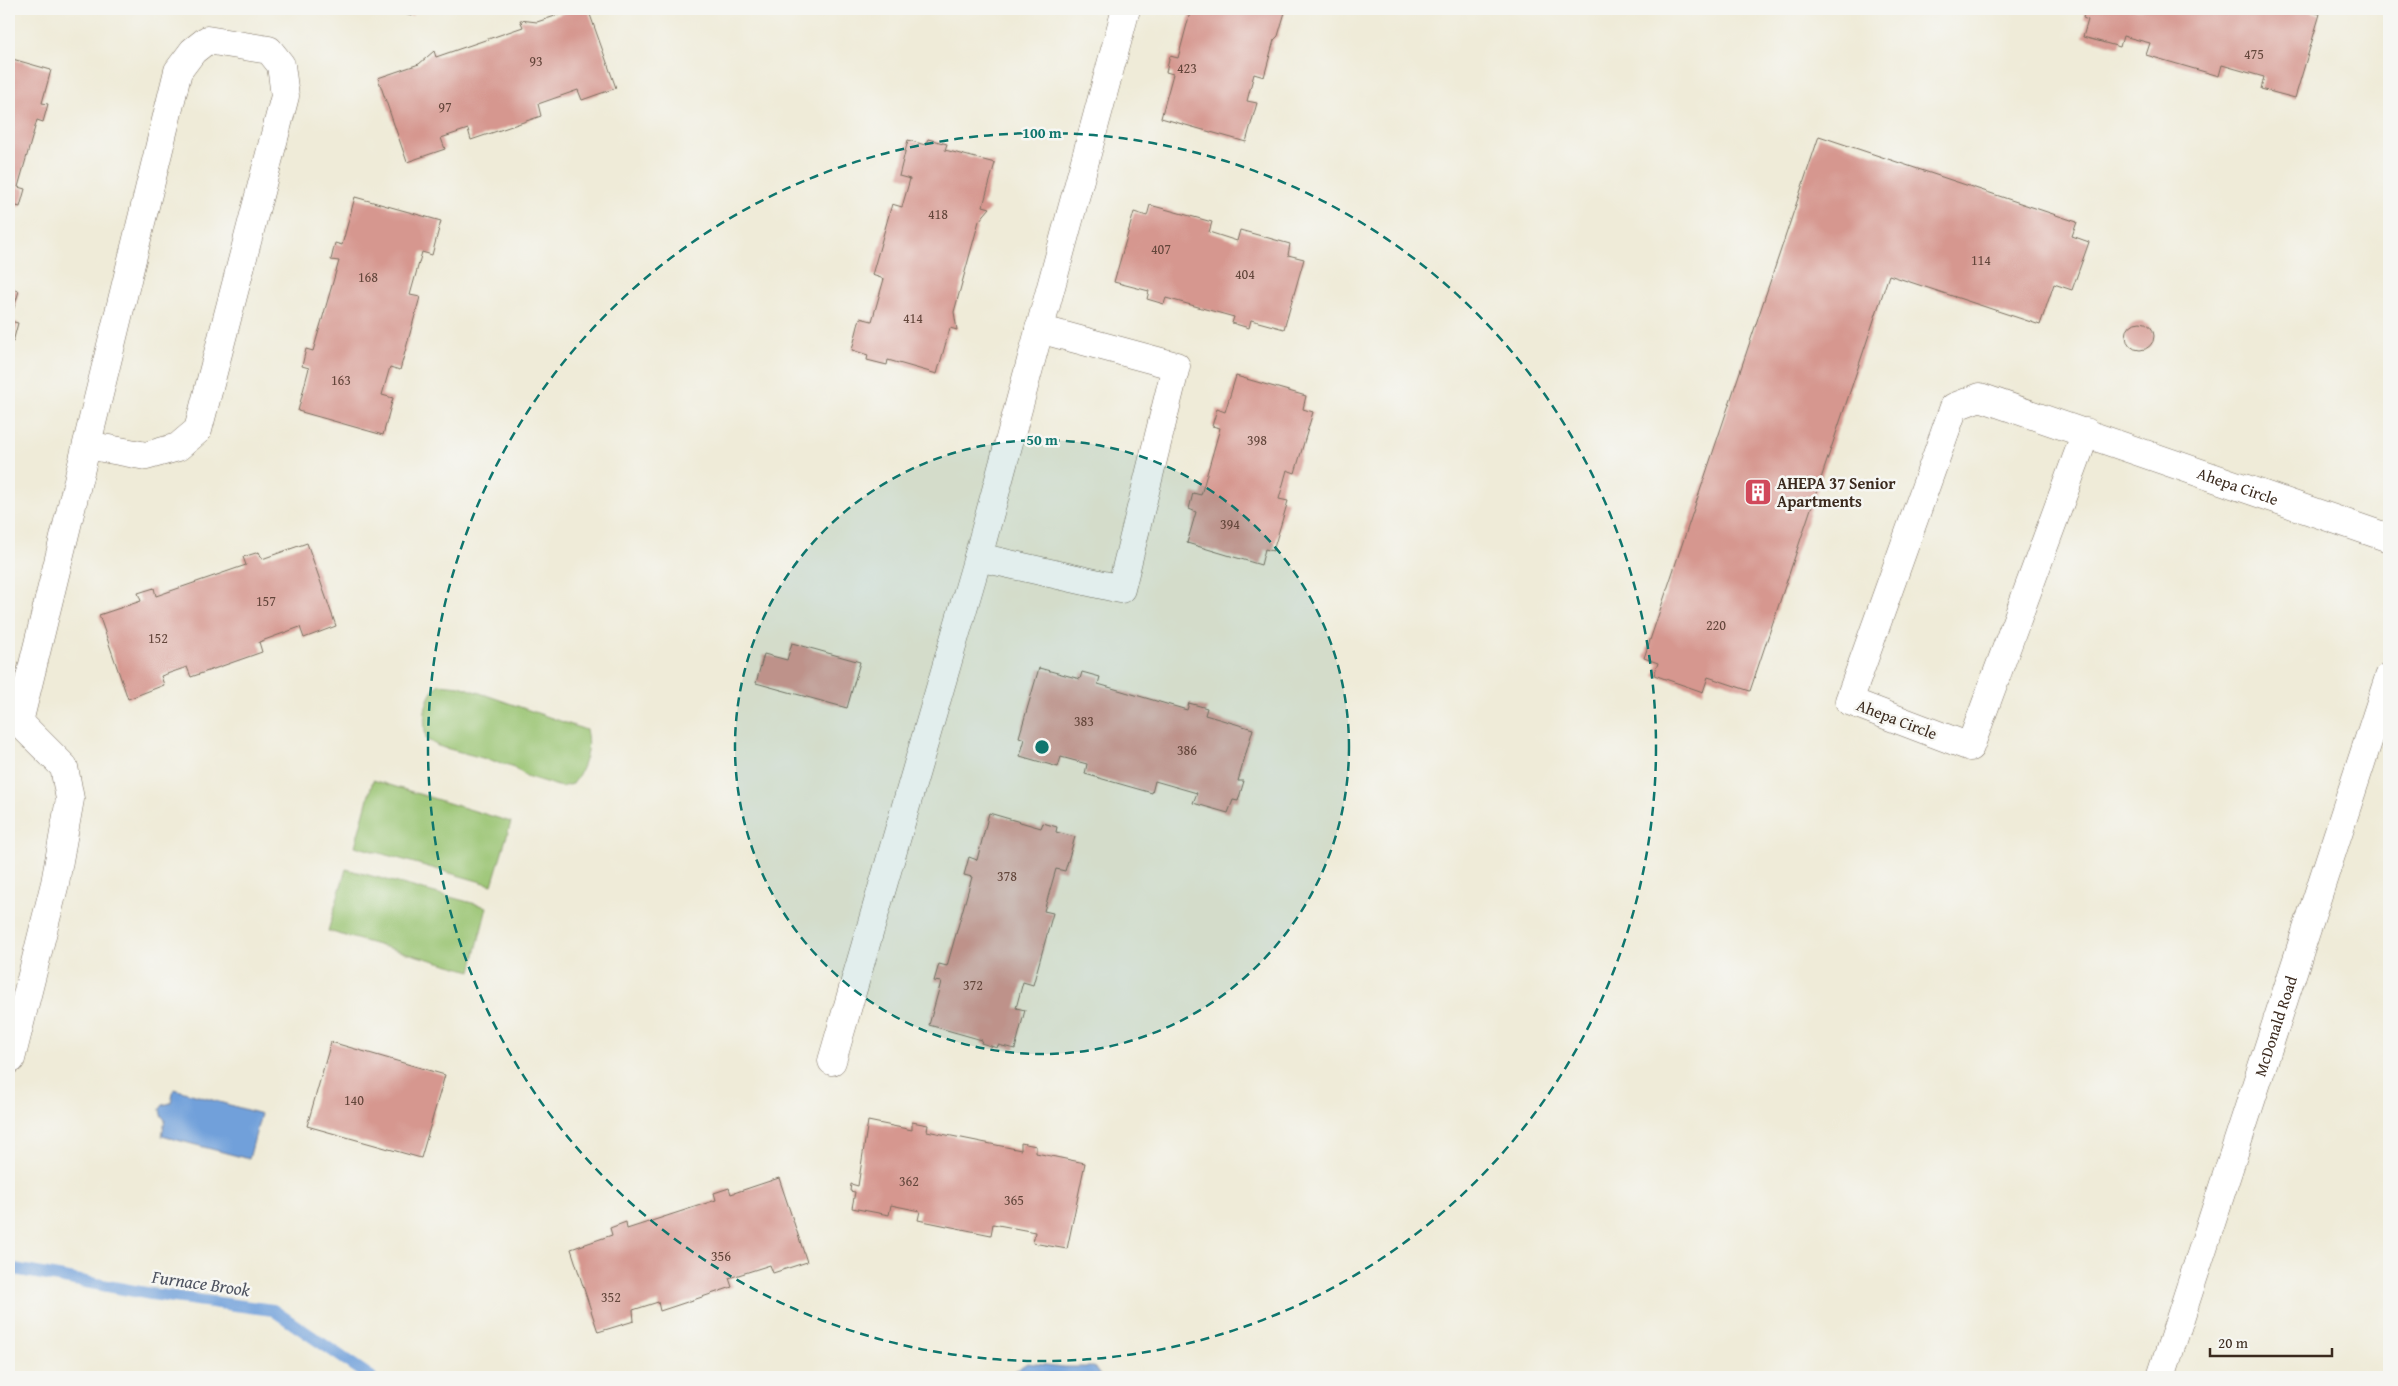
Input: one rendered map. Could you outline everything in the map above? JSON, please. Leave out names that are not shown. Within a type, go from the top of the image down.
[{"type":"street","points":[[832,1061],[978,557],[1126,9]]},
{"type":"street","points":[[11,1059],[55,883],[70,799],[64,767],[14,723],[87,444],[178,72],[193,52],[207,40],[269,50],[281,65],[285,96],[198,430],[178,447],[146,456],[87,444]]},
{"type":"street","points":[[978,557],[1121,589],[1176,366],[1039,329]]},
{"type":"street","name":"Ahepa Circle","points":[[2086,432],[1970,747],[1849,701],[1954,407],[1980,396],[2086,432],[2389,538]]},
{"type":"street","name":"McDonald Road","points":[[2162,1377],[2389,677]]},
{"type":"green space","points":[[439,684],[460,686],[586,730],[588,744],[586,758],[573,784],[561,787],[526,776],[512,766],[438,746],[426,739],[425,709],[430,696]]},
{"type":"green space","points":[[373,780],[511,822],[492,885],[355,846]]},
{"type":"green space","points":[[346,869],[487,907],[471,971],[328,931]]},
{"type":"water","points":[[174,1089],[261,1114],[249,1159],[162,1136],[165,1120],[161,1115],[160,1109],[163,1105],[171,1103]]},
{"type":"water","points":[[1027,1363],[1064,1367],[1094,1367],[1101,1377],[1006,1377]]},
{"type":"building","points":[[361,9],[379,9],[377,14]]},
{"type":"building","points":[[385,9],[414,9],[412,16]]},
{"type":"building","points":[[576,9],[588,9],[616,88],[582,100],[578,90],[538,104],[541,116],[471,140],[468,129],[441,138],[445,149],[407,162],[378,78],[419,64],[434,51],[436,57],[523,27],[520,20],[537,22]]},
{"type":"building","points":[[1191,9],[1286,9],[1278,36],[1274,40],[1264,77],[1254,74],[1247,101],[1257,103],[1246,142],[1161,118],[1173,74],[1166,72],[1170,56],[1178,58]]},
{"type":"building","points":[[2090,9],[2303,9],[2320,14],[2295,98],[2261,89],[2264,77],[2222,65],[2219,76],[2146,55],[2150,43],[2123,36],[2120,47],[2083,37],[2088,20],[2083,18],[2085,10],[2090,11]]},
{"type":"building","points":[[9,58],[51,70],[42,103],[48,104],[43,122],[37,120],[18,187],[25,189],[20,207],[13,205],[9,220]]},
{"type":"building","name":"AHEPA 37 Senior Apartments","points":[[1819,136],[2077,222],[2072,236],[2089,242],[2072,290],[2054,284],[2040,325],[1889,275],[1750,691],[1708,677],[1703,692],[1654,675],[1658,663],[1644,658]]},
{"type":"building","points":[[928,139],[947,144],[945,150],[995,163],[983,206],[990,208],[979,221],[954,312],[957,330],[950,328],[937,374],[888,360],[887,365],[867,360],[868,355],[852,350],[860,318],[872,321],[884,279],[872,275],[892,204],[902,207],[910,179],[899,176],[908,140],[925,145]]},
{"type":"building","points":[[355,197],[441,221],[432,255],[422,252],[410,295],[420,297],[400,370],[390,367],[382,395],[393,398],[383,435],[298,411],[309,368],[302,366],[306,349],[313,351],[339,261],[331,260],[335,243],[342,245]]},
{"type":"building","points":[[1150,205],[1212,222],[1209,232],[1237,241],[1240,230],[1290,244],[1288,255],[1304,259],[1284,329],[1251,320],[1249,328],[1232,323],[1234,317],[1166,298],[1164,304],[1147,299],[1149,291],[1114,282],[1134,212],[1147,216]]},
{"type":"building","points":[[9,288],[19,291],[10,321],[18,323],[13,342],[9,341]]},
{"type":"building","points":[[2140,322],[2150,326],[2154,336],[2150,346],[2140,350],[2130,346],[2126,336],[2130,326]]},
{"type":"building","points":[[1236,376],[1306,396],[1303,409],[1313,412],[1295,473],[1287,470],[1279,499],[1288,501],[1273,551],[1265,549],[1261,565],[1187,543],[1196,512],[1189,509],[1193,493],[1201,495],[1220,428],[1212,426],[1217,409],[1225,412]]},
{"type":"building","points":[[307,543],[336,626],[304,638],[300,627],[259,642],[262,652],[191,677],[187,667],[161,676],[164,685],[128,699],[99,615],[141,601],[138,593],[154,588],[156,596],[246,565],[243,557],[259,552],[262,559]]},
{"type":"building","points":[[792,643],[860,662],[847,708],[756,683],[764,654],[787,660]]},
{"type":"building","points":[[1039,668],[1080,679],[1082,672],[1100,677],[1098,684],[1187,710],[1189,703],[1207,708],[1205,715],[1253,729],[1238,781],[1244,781],[1238,801],[1233,800],[1228,813],[1193,803],[1197,793],[1155,781],[1152,793],[1085,774],[1087,764],[1061,757],[1058,767],[1020,756],[1025,739],[1019,737]]},
{"type":"building","points":[[989,813],[1041,828],[1043,823],[1057,827],[1056,832],[1075,837],[1065,871],[1056,869],[1044,911],[1053,913],[1033,985],[1023,982],[1016,1008],[1025,1010],[1015,1049],[998,1045],[997,1048],[981,1043],[982,1040],[929,1025],[941,982],[934,981],[939,964],[947,966],[972,877],[964,875],[969,857],[977,860]]},
{"type":"building","points":[[331,1042],[445,1075],[421,1158],[307,1126]]},
{"type":"building","points":[[868,1121],[912,1130],[912,1122],[928,1125],[927,1131],[1021,1150],[1021,1143],[1036,1146],[1036,1153],[1085,1163],[1067,1249],[1033,1243],[1035,1232],[993,1224],[991,1235],[918,1220],[920,1211],[891,1205],[889,1215],[852,1208],[855,1192],[850,1191],[851,1184],[858,1186]]},
{"type":"building","points":[[779,1178],[807,1262],[773,1273],[770,1265],[729,1278],[732,1287],[660,1311],[658,1302],[633,1310],[634,1321],[598,1332],[571,1249],[612,1235],[610,1228],[626,1222],[627,1229],[716,1200],[714,1193],[729,1188],[731,1194]]},
{"type":"waterway","name":"Furnace Brook","points":[[9,1268],[151,1294],[273,1310],[371,1377]]},
{"type":"place","name":"AHEPA 37 Senior Apartments","points":[[1758,492]]}]
